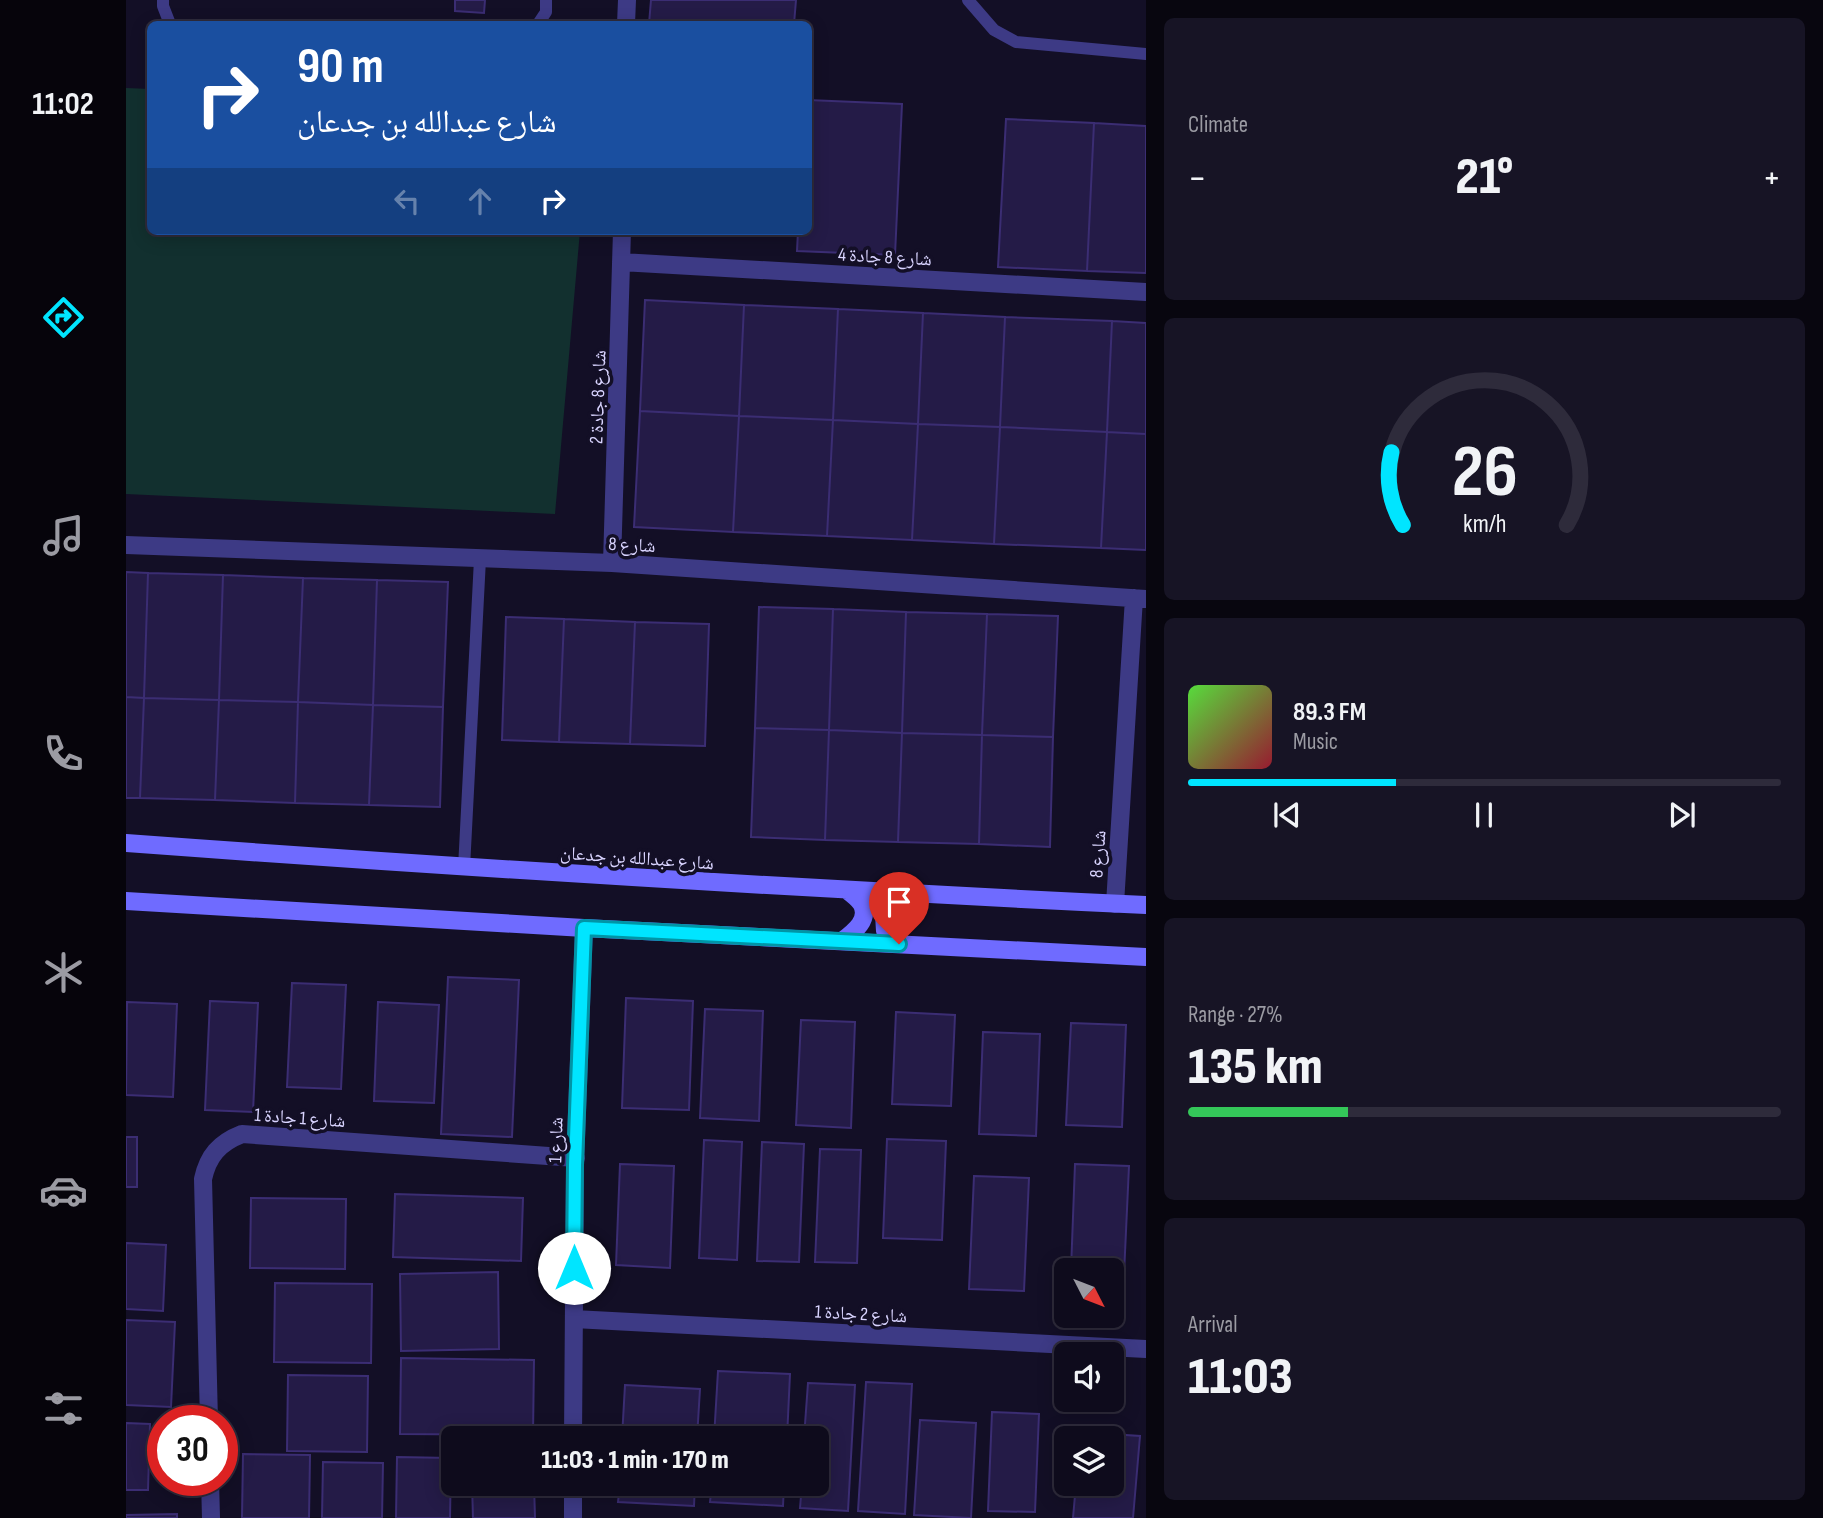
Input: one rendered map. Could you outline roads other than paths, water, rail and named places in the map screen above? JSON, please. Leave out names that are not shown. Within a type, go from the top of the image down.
[{"type":"street","points":[[626,21],[627,0]]},
{"type":"street","name":"شارع 8 جادة 2","points":[[612,564],[622,235]]},
{"type":"street","name":"شارع 8 جادة 4","points":[[621,262],[1146,292]]},
{"type":"street","name":"شارع 8","points":[[126,545],[612,564],[1140,598],[1115,904]]},
{"type":"street","name":"شارع عبدالله بن جدعان","points":[[126,844],[848,891],[1146,905]]},
{"type":"street","points":[[842,941],[858,930],[864,914],[861,903],[848,891]]},
{"type":"street","points":[[899,944],[885,930],[884,914],[910,894]]},
{"type":"street","points":[[126,901],[1146,957]]},
{"type":"street","name":"شارع 1","points":[[573,1426],[576,1158],[584,928]]},
{"type":"street","name":"شارع 1 جادة 1","points":[[208,1405],[203,1179],[211,1156],[229,1139],[242,1135],[576,1158]]},
{"type":"street","name":"شارع 2 جادة 1","points":[[574,1319],[1146,1349]]},
{"type":"street","points":[[210,1496],[211,1518]]},
{"type":"street","points":[[573,1496],[573,1518]]},
{"type":"lane","points":[[163,0],[169,21]]},
{"type":"lane","points":[[540,21],[545,12],[546,0]]},
{"type":"lane","points":[[968,0],[994,30],[1016,42],[1146,54]]},
{"type":"lane","points":[[464,867],[480,559]]}]
